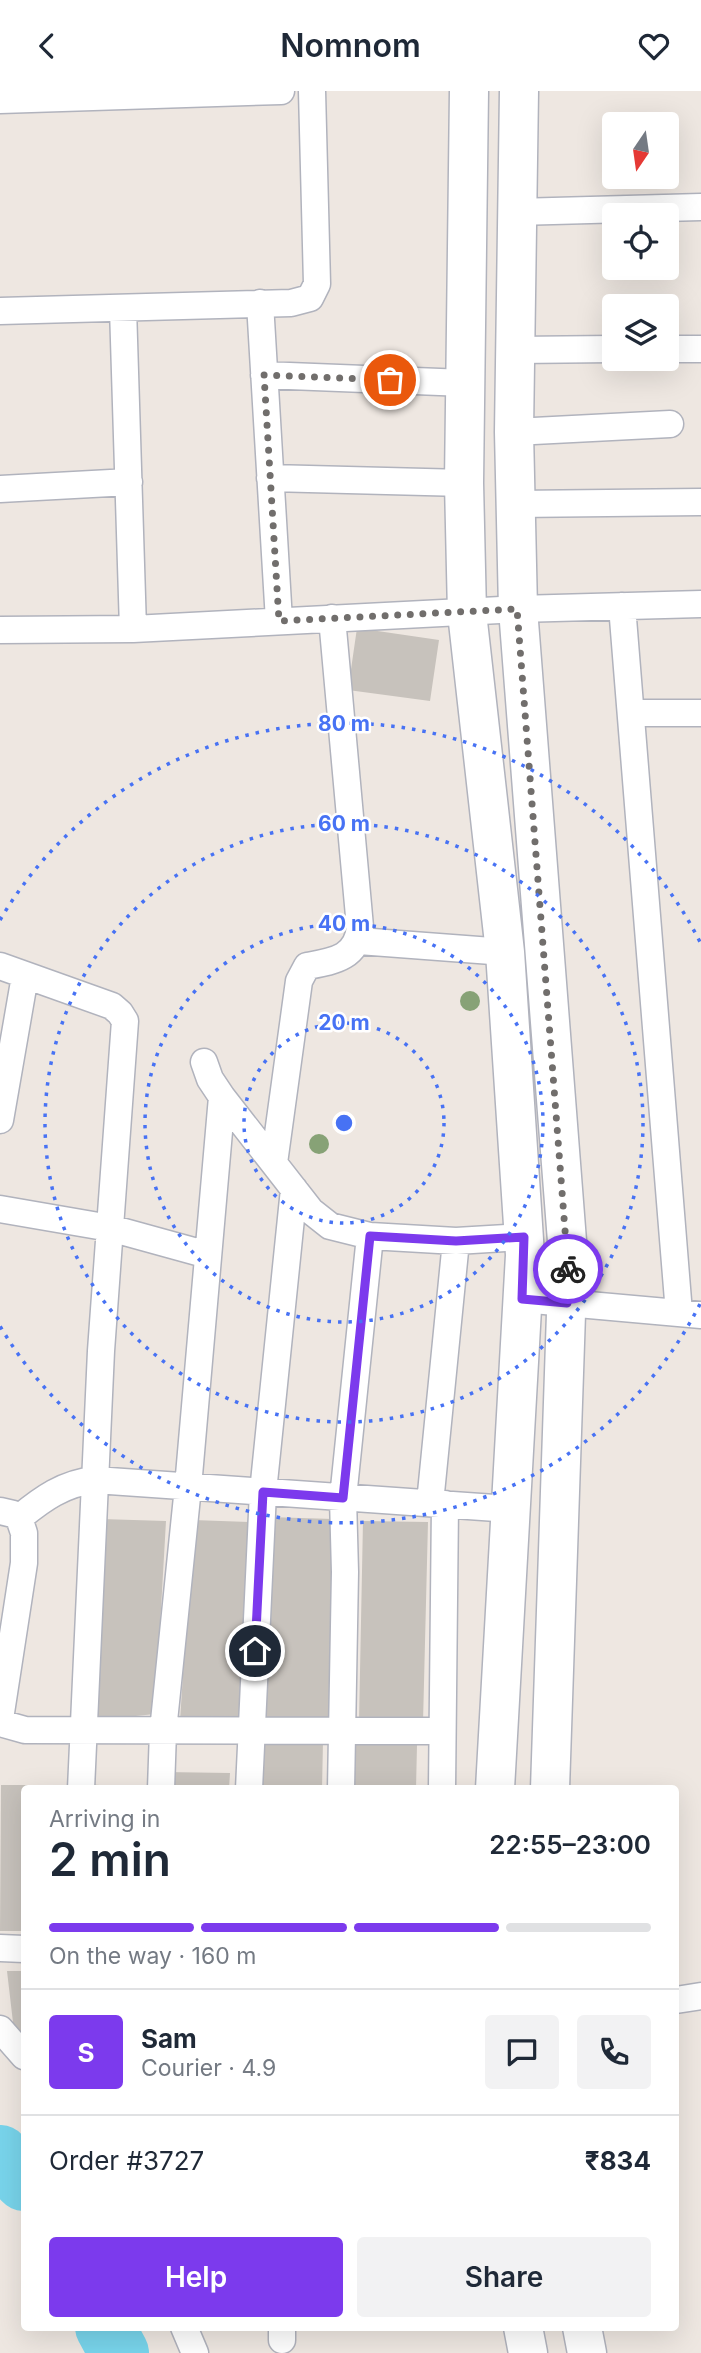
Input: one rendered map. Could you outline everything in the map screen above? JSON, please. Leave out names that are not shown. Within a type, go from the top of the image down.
[{"type":"main road","points":[[469,91],[464,483],[467,613],[505,951],[524,1237],[495,1785]]},
{"type":"main road","points":[[519,91],[514,432],[517,609],[568,1254],[550,1785]]},
{"type":"main road","points":[[524,2331],[527,2353]]},
{"type":"main road","points":[[583,2331],[587,2353]]},
{"type":"street","points":[[0,100],[281,91]]},
{"type":"street","points":[[0,311],[291,303],[310,297],[317,284],[312,91]]},
{"type":"street","points":[[516,212],[701,207]]},
{"type":"street","points":[[260,303],[279,621]]},
{"type":"street","points":[[123,308],[133,629]]},
{"type":"street","points":[[516,350],[602,349]]},
{"type":"street","points":[[679,349],[701,349]]},
{"type":"street","points":[[264,375],[465,383]]},
{"type":"street","points":[[514,432],[670,424]]},
{"type":"street","points":[[271,478],[464,483]]},
{"type":"street","points":[[0,489],[129,482]]},
{"type":"street","points":[[515,504],[701,502]]},
{"type":"street","points":[[0,630],[133,629],[517,609],[701,604]]},
{"type":"street","points":[[522,1299],[690,1314],[622,606]]},
{"type":"street","points":[[274,1163],[299,981],[307,966],[349,954],[359,941],[360,927],[332,618]]},
{"type":"street","points":[[631,713],[701,713]]},
{"type":"street","points":[[359,941],[505,951]]},
{"type":"street","points":[[0,966],[112,1006],[125,1021],[101,1351],[81,1785]]},
{"type":"street","points":[[0,1120],[25,976]]},
{"type":"street","points":[[204,1062],[210,1079],[222,1097],[311,1212],[330,1226],[370,1236],[456,1241],[524,1237]]},
{"type":"street","points":[[162,1785],[163,1731],[188,1487],[222,1097]]},
{"type":"street","points":[[249,1785],[263,1492],[294,1189]]},
{"type":"street","points":[[0,1209],[110,1229],[208,1255]]},
{"type":"street","points":[[341,1785],[345,1572],[343,1498],[370,1236]]},
{"type":"street","points":[[442,1785],[437,1504],[456,1241]]},
{"type":"street","points":[[442,1731],[25,1730],[0,1721],[7,1619],[24,1563],[24,1533],[10,1514],[71,1484],[95,1480],[510,1509]]},
{"type":"street","points":[[0,1948],[21,1949]]},
{"type":"street","points":[[679,2000],[701,1996]]},
{"type":"street","points":[[0,2029],[21,2049]]},
{"type":"street","points":[[186,2331],[195,2353]]},
{"type":"building","points":[[357,628],[439,640],[430,701],[348,690]]},
{"type":"building","points":[[268,1517],[333,1519],[329,1720],[264,1718]]},
{"type":"building","points":[[101,1519],[166,1521],[155,1714],[97,1720]]},
{"type":"building","points":[[193,1520],[249,1522],[245,1723],[180,1721]]},
{"type":"building","points":[[363,1521],[428,1522],[423,1723],[359,1722]]},
{"type":"building","points":[[258,1740],[323,1741],[322,1785],[256,1785]]},
{"type":"building","points":[[352,1743],[417,1745],[416,1785],[351,1785]]},
{"type":"building","points":[[165,1772],[230,1773],[229,1785],[165,1785]]},
{"type":"building","points":[[1,1785],[21,1785],[21,1931],[0,1931]]},
{"type":"building","points":[[7,1971],[21,1971],[21,2031],[14,2031]]},
{"type":"waterway","points":[[0,2155],[21,2178]]},
{"type":"waterway","points":[[107,2331],[119,2353]]},
{"type":"way so far","points":[[390,380],[264,375],[279,621],[517,609],[568,1269]]},
{"type":"route","points":[[255,1651],[263,1492],[343,1498],[370,1236],[456,1241],[524,1237],[522,1299],[567,1303],[568,1269]]}]
